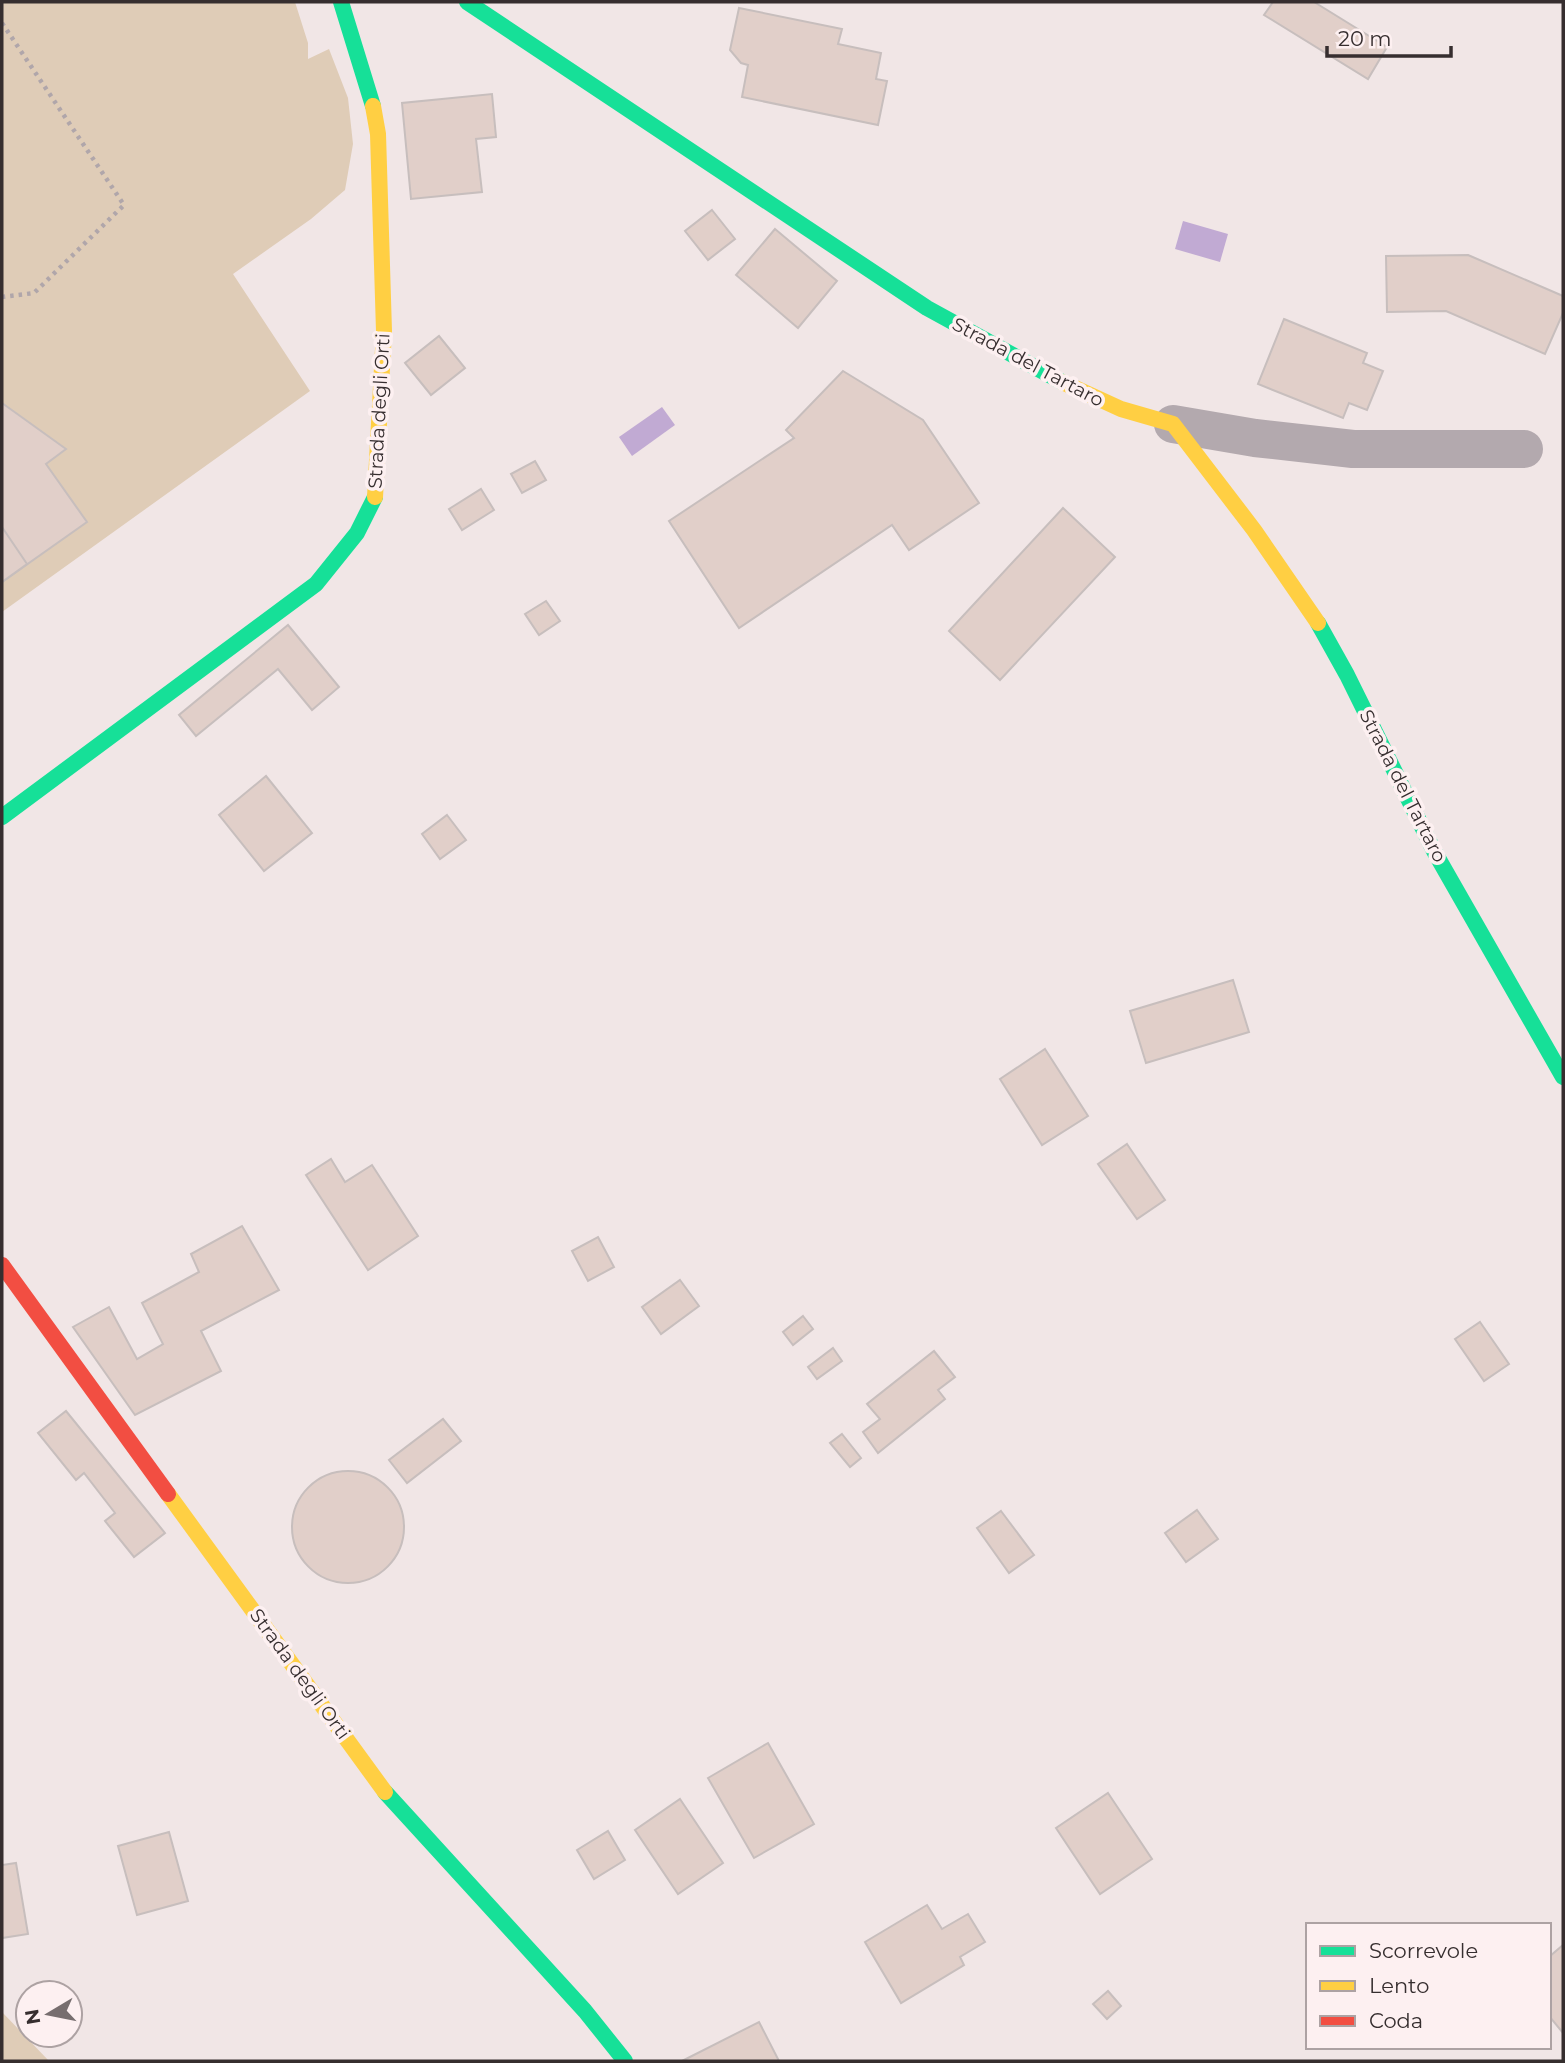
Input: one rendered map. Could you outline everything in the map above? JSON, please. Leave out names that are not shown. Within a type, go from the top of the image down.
[{"type":"street","name":"Strada degli Orti","points":[[2,817],[316,584],[345,552],[369,515],[375,497],[384,371],[379,143],[372,100],[341,2]]},
{"type":"street","name":"Strada del Tartaro","points":[[467,2],[926,308],[1079,392],[1121,409],[1173,424],[1311,612],[1347,675],[1434,850],[1563,1077]]},
{"type":"street","points":[[1173,424],[1255,438],[1353,449],[1524,449]]},
{"type":"street","name":"Strada degli Orti","points":[[2,1265],[384,1791],[417,1830],[507,1923],[608,2037],[625,2061]]},
{"type":"path","points":[[2,23],[124,205],[34,293],[2,297]]},
{"type":"shaded area","points":[[2,2],[295,2],[308,43],[308,59],[329,49],[348,98],[353,144],[345,190],[311,219],[233,274],[310,391],[2,612],[2,582],[87,522],[46,464],[66,449],[2,403]]},
{"type":"shaded area","points":[[1183,221],[1228,234],[1220,262],[1175,249]]},
{"type":"shaded area","points":[[662,407],[675,425],[632,456],[619,437]]},
{"type":"shaded area","points":[[2,2012],[14,2025],[14,2049],[37,2049],[49,2061],[2,2061]]},
{"type":"building","points":[[1273,2],[1314,2],[1387,47],[1368,79],[1264,15]]},
{"type":"building","points":[[739,8],[842,29],[838,44],[881,53],[876,79],[887,81],[878,125],[742,97],[748,65],[741,63],[730,50]]},
{"type":"building","points":[[492,94],[496,137],[476,139],[482,192],[411,199],[402,103]]},
{"type":"building","points":[[712,210],[735,239],[708,260],[685,231]]},
{"type":"building","points":[[775,229],[837,281],[798,328],[736,275]]},
{"type":"building","points":[[1468,255],[1563,296],[1563,313],[1545,354],[1446,311],[1387,312],[1386,256]]},
{"type":"building","points":[[1284,319],[1367,353],[1363,363],[1383,371],[1367,410],[1349,403],[1343,418],[1258,384]]},
{"type":"building","points":[[439,336],[465,368],[431,395],[405,363]]},
{"type":"building","points":[[843,371],[923,420],[979,503],[909,550],[892,525],[739,628],[669,521],[794,438],[786,430]]},
{"type":"building","points":[[2,403],[66,449],[46,464],[87,522],[2,582]]},
{"type":"building","points":[[535,461],[546,480],[522,493],[511,474]]},
{"type":"building","points":[[481,489],[494,510],[462,530],[449,509]]},
{"type":"building","points":[[1063,508],[1115,557],[1000,680],[949,631]]},
{"type":"building","points":[[2,527],[27,564],[2,582]]},
{"type":"building","points":[[546,601],[560,621],[539,635],[525,614]]},
{"type":"building","points":[[288,625],[339,687],[312,710],[278,669],[196,736],[179,715]]},
{"type":"building","points":[[266,776],[312,833],[264,871],[219,815]]},
{"type":"building","points":[[447,815],[466,840],[440,859],[422,834]]},
{"type":"building","points":[[1233,980],[1249,1032],[1146,1063],[1130,1011]]},
{"type":"building","points":[[1045,1049],[1088,1116],[1042,1145],[1000,1079]]},
{"type":"building","points":[[1127,1144],[1165,1200],[1137,1219],[1098,1164]]},
{"type":"building","points":[[331,1159],[345,1182],[372,1165],[418,1236],[368,1270],[306,1175]]},
{"type":"building","points":[[242,1226],[279,1290],[201,1331],[221,1371],[135,1415],[73,1327],[109,1307],[137,1359],[163,1344],[142,1303],[199,1272],[191,1254]]},
{"type":"building","points":[[598,1237],[614,1267],[588,1281],[572,1251]]},
{"type":"building","points":[[680,1280],[699,1306],[661,1334],[642,1307]]},
{"type":"building","points":[[803,1316],[813,1329],[793,1345],[783,1332]]},
{"type":"building","points":[[1480,1322],[1509,1364],[1484,1381],[1455,1339]]},
{"type":"building","points":[[833,1348],[842,1361],[817,1379],[808,1367]]},
{"type":"building","points":[[934,1351],[955,1377],[938,1390],[945,1399],[878,1453],[863,1432],[880,1419],[867,1404]]},
{"type":"building","points":[[66,1411],[165,1533],[134,1557],[105,1521],[115,1513],[84,1473],[76,1480],[38,1433]]},
{"type":"building","points":[[443,1419],[461,1441],[407,1483],[389,1460]]},
{"type":"building","points":[[842,1434],[861,1458],[850,1467],[830,1443]]},
{"type":"building","points":[[348,1471],[370,1475],[388,1487],[400,1505],[404,1527],[400,1549],[388,1567],[370,1579],[348,1583],[326,1579],[308,1567],[296,1549],[292,1527],[296,1505],[308,1487],[326,1475]]},
{"type":"building","points":[[1197,1510],[1218,1539],[1186,1562],[1165,1533]]},
{"type":"building","points":[[1001,1511],[1034,1555],[1009,1573],[977,1528]]},
{"type":"building","points":[[768,1743],[814,1824],[754,1858],[708,1778]]},
{"type":"building","points":[[1108,1793],[1152,1859],[1100,1894],[1056,1828]]},
{"type":"building","points":[[680,1799],[723,1863],[678,1894],[635,1830]]},
{"type":"building","points":[[608,1831],[625,1860],[594,1879],[577,1850]]},
{"type":"building","points":[[169,1832],[188,1901],[137,1915],[118,1846]]},
{"type":"building","points":[[16,1863],[28,1934],[2,1938],[2,1865]]},
{"type":"building","points":[[927,1905],[942,1929],[968,1914],[985,1942],[960,1957],[964,1965],[901,2003],[865,1942]]},
{"type":"building","points":[[1563,1945],[1563,2033],[1551,2018],[1551,1955]]},
{"type":"building","points":[[1108,1991],[1121,2006],[1107,2019],[1093,2004]]},
{"type":"building","points":[[759,2022],[779,2061],[682,2061]]},
{"type":"traffic: fast","points":[[341,2],[373,106]]},
{"type":"traffic: fast","points":[[467,2],[927,308],[1062,382]]},
{"type":"traffic: fast","points":[[2,817],[316,584],[357,533],[375,497]]},
{"type":"traffic: fast","points":[[1318,623],[1347,675],[1434,851],[1563,1077]]},
{"type":"traffic: fast","points":[[385,1792],[585,2011],[625,2061]]},
{"type":"traffic: slow","points":[[373,106],[378,134],[384,331],[375,497]]},
{"type":"traffic: slow","points":[[1062,382],[1121,409],[1173,424],[1254,530],[1318,623]]},
{"type":"traffic: slow","points":[[168,1494],[385,1792]]},
{"type":"traffic: jam","points":[[2,1265],[168,1494]]}]
